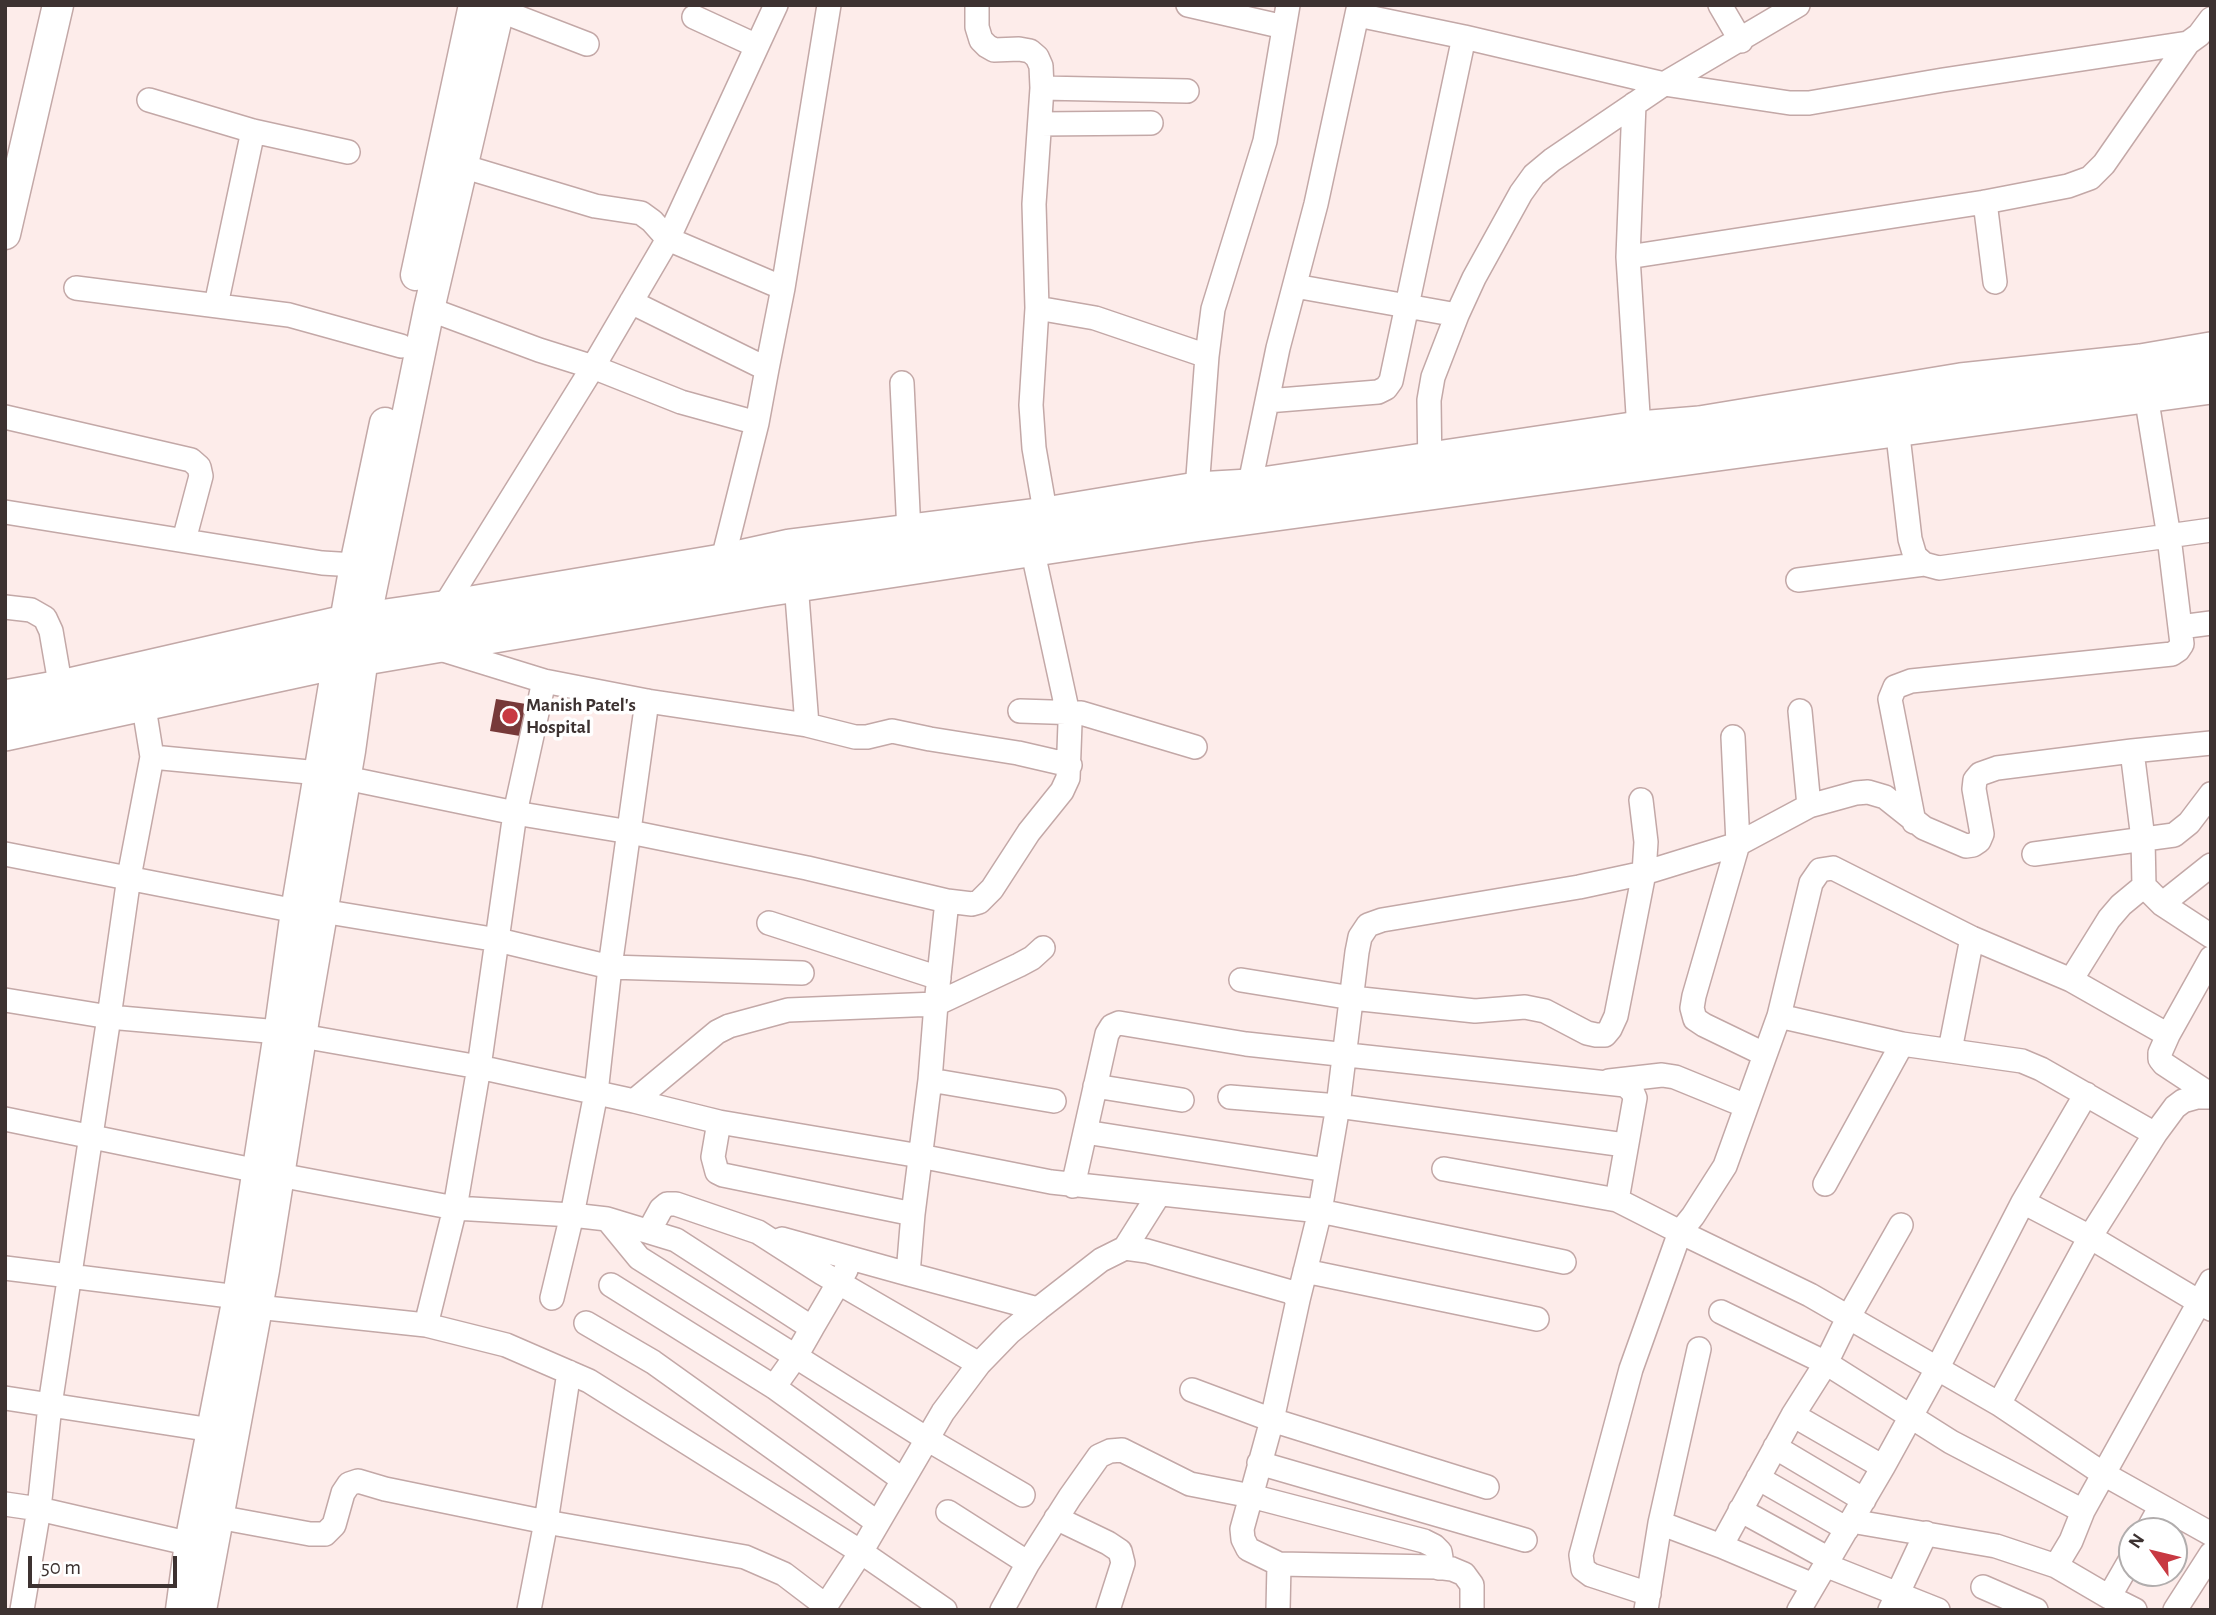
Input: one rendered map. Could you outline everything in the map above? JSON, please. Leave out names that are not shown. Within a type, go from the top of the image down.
[{"type":"main road","points":[[353,641],[431,646],[796,583],[1196,507],[1430,477],[1897,427],[2144,379],[2211,351]]},
{"type":"main road","points":[[1196,507],[1249,488],[1430,477],[1639,430],[1700,425],[1961,382],[2144,379],[2211,385]]},
{"type":"main road","points":[[5,732],[141,686],[353,641],[443,610],[790,548],[909,533],[1043,536]]},
{"type":"main road","points":[[5,699],[61,689],[141,686]]},
{"type":"street","points":[[5,234],[9,203],[58,5]]},
{"type":"street","points":[[443,610],[593,367],[668,239],[776,5]]},
{"type":"street","points":[[722,562],[757,423],[783,288],[829,5]]},
{"type":"street","points":[[152,757],[333,776],[807,868],[947,901],[972,904],[987,896],[1030,832],[1062,791],[1070,765],[1070,723],[1043,536],[1031,405],[1037,308],[1034,204],[1042,88],[1041,66],[1030,51],[994,50],[981,40],[977,27],[977,5]]},
{"type":"street","points":[[1188,5],[1286,16],[1265,141],[1213,309],[1196,507]]},
{"type":"street","points":[[1720,5],[1741,41]]},
{"type":"street","points":[[1430,477],[1429,400],[1433,377],[1474,278],[1521,193],[1534,175],[1664,84],[1798,5]]},
{"type":"street","points":[[491,7],[587,44]]},
{"type":"street","points":[[181,1610],[201,1546],[218,1517],[247,1302],[353,641],[462,166],[491,7]]},
{"type":"street","points":[[353,641],[355,565],[401,346],[491,7]]},
{"type":"street","points":[[1249,488],[1267,401],[1316,204],[1358,10],[1664,84],[1773,102],[1809,103],[2188,43]]},
{"type":"street","points":[[694,17],[757,46]]},
{"type":"street","points":[[1628,257],[1985,202],[2068,186],[2090,178],[2104,164],[2188,43],[2199,35],[2211,19]]},
{"type":"street","points":[[1267,401],[1370,393],[1386,388],[1391,380],[1464,37]]},
{"type":"street","points":[[1042,88],[1188,91]]},
{"type":"street","points":[[149,100],[253,131],[348,152]]},
{"type":"street","points":[[1634,104],[1628,257],[1639,430]]},
{"type":"street","points":[[1040,124],[1151,123]]},
{"type":"street","points":[[216,305],[253,131]]},
{"type":"street","points":[[462,166],[595,206],[641,213],[652,220],[668,239],[783,288]]},
{"type":"street","points":[[1985,202],[1995,282]]},
{"type":"street","points":[[1295,286],[1457,315]]},
{"type":"street","points":[[76,288],[289,315],[401,346]]},
{"type":"street","points":[[631,302],[767,369]]},
{"type":"street","points":[[1037,308],[1096,318],[1207,356]]},
{"type":"street","points":[[429,309],[593,367],[681,402],[757,423]]},
{"type":"street","points":[[1914,822],[1890,699],[1895,687],[1911,681],[2172,654],[2182,644],[2169,537],[2144,379]]},
{"type":"street","points":[[902,383],[909,533]]},
{"type":"street","points":[[5,417],[191,460],[199,467],[201,476],[184,540]]},
{"type":"street","points":[[1897,427],[1910,539],[1914,556],[1924,564]]},
{"type":"street","points":[[5,512],[322,563],[355,565]]},
{"type":"street","points":[[1798,580],[1924,564],[1940,568],[2211,530]]},
{"type":"street","points":[[796,583],[807,725]]},
{"type":"street","points":[[5,607],[31,610],[45,618],[51,631],[61,689]]},
{"type":"street","points":[[2180,627],[2211,623]]},
{"type":"street","points":[[431,646],[544,681],[647,701],[807,725],[855,737],[892,731],[1070,765]]},
{"type":"street","points":[[426,1325],[455,1208],[479,1067],[515,813],[544,681]]},
{"type":"street","points":[[22,1610],[39,1509],[50,1405],[129,877],[152,757],[141,686]]},
{"type":"street","points":[[552,1298],[572,1215],[596,1093],[610,967],[647,701]]},
{"type":"street","points":[[1020,711],[1081,712],[1195,747]]},
{"type":"street","points":[[1800,711],[1809,806]]},
{"type":"street","points":[[1733,737],[1738,844],[1692,1008],[1695,1019],[1704,1025],[1764,1054]]},
{"type":"street","points":[[1472,1610],[1472,1585],[1464,1574],[1440,1568],[1279,1564],[1248,1549],[1243,1539],[1242,1529],[1272,1420],[1320,1211],[1338,1106],[1357,952],[1360,936],[1368,925],[1382,920],[1579,887],[1644,873],[1738,844],[1809,806],[1836,797],[1868,792],[1885,797],[1914,822],[1934,833],[1966,846],[1973,845],[1979,841],[1982,834],[1974,789],[1975,780],[1980,774],[1997,768],[2211,743]]},
{"type":"street","points":[[2132,751],[2143,839],[2144,886],[2162,904],[2211,936]]},
{"type":"street","points":[[2034,854],[2174,835],[2182,831],[2211,794]]},
{"type":"street","points":[[1241,980],[1352,998],[1475,1011],[1525,1007],[1545,1011],[1587,1032],[1605,1035],[1616,1016],[1644,873],[1646,842],[1642,800]]},
{"type":"street","points":[[5,854],[309,911],[498,940],[610,967],[802,973]]},
{"type":"street","points":[[2162,904],[2211,865]]},
{"type":"street","points":[[1699,1349],[1660,1523],[1647,1602],[1591,1575],[1583,1569],[1581,1555],[1631,1368],[1680,1232],[1725,1166],[1779,1016],[1811,883],[1820,870],[1833,868],[1972,939],[2071,980],[2168,1035]]},
{"type":"street","points":[[2071,980],[2109,919],[2144,886]]},
{"type":"street","points":[[908,1273],[947,901]]},
{"type":"street","points":[[769,923],[939,978]]},
{"type":"street","points":[[1950,1050],[1972,939]]},
{"type":"street","points":[[634,1101],[717,1032],[729,1026],[788,1010],[936,1004],[1019,965],[1043,948]]},
{"type":"street","points":[[2211,958],[2160,1053],[2164,1064],[2211,1096]]},
{"type":"street","points":[[5,1000],[109,1017],[290,1035],[479,1067],[719,1122],[920,1156],[1073,1186],[1320,1211],[1564,1262]]},
{"type":"street","points":[[1779,1016],[1902,1044],[2022,1061],[2041,1069],[2155,1134]]},
{"type":"street","points":[[1073,1186],[1107,1034],[1112,1026],[1119,1023],[1246,1045],[1625,1085],[1635,1098],[1617,1200]]},
{"type":"street","points":[[1825,1184],[1902,1044]]},
{"type":"street","points":[[1606,1082],[1662,1074],[1746,1106]]},
{"type":"street","points":[[930,1080],[1054,1101]]},
{"type":"street","points":[[1095,1086],[1182,1100]]},
{"type":"street","points":[[1798,1610],[1883,1467],[2023,1202],[2086,1094]]},
{"type":"street","points":[[2000,1404],[2090,1237],[2155,1134],[2175,1107],[2183,1101],[2211,1096]]},
{"type":"street","points":[[1230,1097],[1338,1106],[1625,1145]]},
{"type":"street","points":[[5,1119],[90,1138],[455,1208],[607,1219],[676,1240],[812,1328]]},
{"type":"street","points":[[719,1122],[713,1157],[717,1171],[723,1175],[913,1214]]},
{"type":"street","points":[[1085,1132],[1327,1170]]},
{"type":"street","points":[[1444,1169],[1617,1200],[1810,1295],[2000,1404],[2102,1473],[2210,1537],[2175,1610]]},
{"type":"street","points":[[1125,1248],[1158,1194]]},
{"type":"street","points":[[2023,1202],[2090,1237],[2204,1306]]},
{"type":"street","points":[[649,1231],[661,1209],[667,1204],[676,1204],[758,1232],[1038,1309]]},
{"type":"street","points":[[607,1219],[639,1258],[927,1439],[1023,1495]]},
{"type":"street","points":[[1721,1546],[1901,1225]]},
{"type":"street","points":[[758,1232],[839,1283],[979,1364]]},
{"type":"street","points":[[218,1517],[310,1534],[325,1534],[334,1525],[343,1493],[349,1484],[358,1481],[546,1522],[745,1557],[784,1574],[824,1608],[861,1552],[943,1412],[979,1364],[1010,1332],[1101,1259],[1125,1248],[1147,1251],[1291,1292],[1298,1300]]},
{"type":"street","points":[[774,1387],[796,1356],[852,1258]]},
{"type":"street","points":[[5,1268],[426,1325],[506,1345],[589,1381],[861,1552],[945,1610]]},
{"type":"street","points":[[1306,1271],[1537,1319]]},
{"type":"street","points":[[2056,1566],[2071,1541],[2102,1473],[2204,1306],[2211,1281]]},
{"type":"street","points":[[611,1285],[774,1387],[903,1480]]},
{"type":"street","points":[[201,1610],[201,1546],[212,1430],[247,1302]]},
{"type":"street","points":[[1721,1312],[1826,1363],[1951,1442],[2083,1510]]},
{"type":"street","points":[[586,1323],[653,1362],[878,1523]]},
{"type":"street","points":[[528,1610],[546,1522],[569,1372]]},
{"type":"street","points":[[1192,1390],[1272,1420],[1487,1487]]},
{"type":"street","points":[[5,1398],[212,1430]]},
{"type":"street","points":[[1793,1415],[1883,1467]]},
{"type":"street","points":[[1775,1447],[1864,1500]]},
{"type":"street","points":[[1002,1610],[1056,1518],[1099,1456],[1110,1451],[1122,1451],[1190,1485],[1251,1496],[1424,1541],[1440,1552],[1440,1568]]},
{"type":"street","points":[[1259,1464],[1525,1540]]},
{"type":"street","points":[[1758,1478],[1849,1525],[1926,1533],[1996,1546],[2056,1566],[2121,1605],[2125,1587]]},
{"type":"street","points":[[5,1504],[39,1509],[201,1546]]},
{"type":"street","points":[[2155,1517],[2161,1506]]},
{"type":"street","points":[[1741,1510],[1822,1570]]},
{"type":"street","points":[[948,1512],[1028,1563]]},
{"type":"street","points":[[1056,1518],[1120,1551],[1123,1563],[1108,1610]]},
{"type":"street","points":[[1660,1523],[1721,1546],[1822,1570],[1894,1603],[1938,1610]]},
{"type":"street","points":[[1894,1603],[1926,1533]]},
{"type":"street","points":[[1278,1610],[1279,1564]]},
{"type":"street","points":[[1983,1587],[2036,1610]]},
{"type":"building","points":[[496,699],[532,705],[526,737],[490,731]]},
{"type":"place","name":"Manish Patel's Hospital","points":[[510,716]]}]
